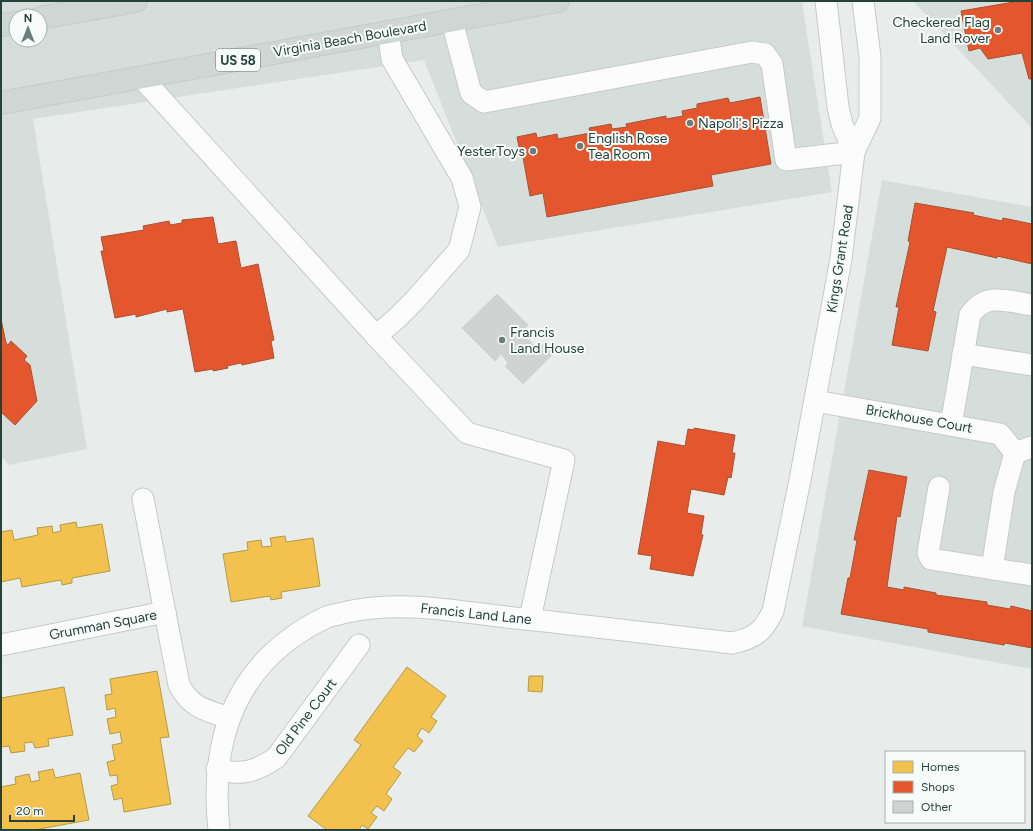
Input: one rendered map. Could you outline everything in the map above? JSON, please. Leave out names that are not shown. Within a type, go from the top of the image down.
[{"type":"main road","name":"Virginia Beach Boulevard","points":[[1,103],[558,1]]},
{"type":"main road","points":[[48,16],[125,2]]},
{"type":"street","points":[[452,21],[471,93],[484,102],[752,52],[765,54],[772,64],[786,160],[854,152],[842,124],[838,107],[826,1]]},
{"type":"street","name":"Kings Grant Road","points":[[792,519],[842,259],[854,152],[870,118],[870,57],[862,1]]},
{"type":"street","points":[[376,336],[415,300],[459,250],[470,207],[462,178],[392,59],[388,32]]},
{"type":"street","points":[[141,77],[376,336],[467,433],[564,460],[530,619]]},
{"type":"street","points":[[951,425],[970,315],[975,307],[986,301],[998,299],[1032,305]]},
{"type":"street","points":[[963,354],[1032,365]]},
{"type":"street","name":"Brickhouse Court","points":[[815,401],[1000,434],[1023,450]]},
{"type":"street","points":[[992,569],[1004,492],[1023,450]]},
{"type":"street","points":[[939,487],[928,553],[931,559],[1032,575]]},
{"type":"street","points":[[143,499],[165,612]]},
{"type":"street","name":"Francis Land Lane","points":[[219,830],[216,807],[217,769],[222,741],[229,718],[242,692],[259,667],[276,650],[301,631],[327,617],[361,609],[395,606],[530,619],[732,643],[746,640],[759,633],[767,624],[773,611],[792,519]]},
{"type":"street","name":"Grumman Square","points":[[1,645],[165,612],[179,685],[184,695],[203,710],[229,718]]},
{"type":"street","name":"Old Pine Court","points":[[217,769],[228,772],[245,772],[262,768],[276,758],[359,645]]},
{"type":"shaded area","points":[[1,1],[807,1],[802,2],[832,192],[498,247],[424,60],[33,119],[87,449],[9,465],[1,456]]},
{"type":"shaded area","points":[[913,1],[1032,1],[1032,128]]},
{"type":"shaded area","points":[[882,180],[1032,207],[1032,669],[802,626]]},
{"type":"building: Homes","points":[[76,522],[77,528],[102,524],[110,571],[72,578],[72,583],[62,585],[61,580],[22,587],[20,578],[1,582],[1,532],[12,530],[14,540],[38,535],[37,528],[52,526],[53,533],[61,531],[60,525]]},
{"type":"building: Homes","points":[[285,536],[286,542],[313,538],[320,586],[281,592],[282,598],[271,600],[270,596],[231,602],[223,554],[248,550],[247,542],[261,540],[262,547],[272,546],[270,538]]},
{"type":"building: Homes","points":[[407,667],[446,696],[431,717],[437,721],[429,733],[422,728],[417,736],[423,741],[414,752],[408,748],[393,767],[401,773],[386,794],[392,799],[384,811],[377,806],[371,813],[377,817],[368,829],[362,825],[359,830],[327,830],[308,816],[361,745],[354,740]]},
{"type":"building: Homes","points":[[157,671],[169,737],[160,738],[171,804],[124,812],[122,798],[114,800],[111,786],[118,784],[117,775],[110,776],[107,762],[115,760],[112,745],[122,743],[120,732],[110,734],[107,719],[116,717],[115,708],[107,710],[105,695],[112,694],[110,679]]},
{"type":"building: Homes","points":[[529,676],[543,676],[542,692],[528,691]]},
{"type":"building: Homes","points":[[64,687],[73,735],[48,739],[49,746],[35,748],[33,742],[24,743],[25,751],[11,753],[9,746],[1,747],[1,698]]},
{"type":"building: Homes","points":[[53,769],[55,778],[80,773],[89,820],[34,830],[1,830],[1,787],[16,784],[15,777],[29,774],[31,782],[40,780],[38,772]]},
{"type":"building: Shops","name":"Checkered Flag Land Rover","points":[[1020,1],[1032,1],[1032,79],[1029,79],[1022,53],[988,59],[980,48],[969,51],[961,11]]},
{"type":"building: Shops","points":[[760,97],[771,164],[711,175],[713,186],[547,217],[543,193],[530,196],[523,157],[521,157],[517,137],[536,133],[537,138],[557,134],[558,139],[590,133],[589,128],[611,124],[612,129],[627,127],[626,124],[666,116],[666,119],[683,116],[682,111],[697,108],[697,104],[728,98],[730,103]]},
{"type":"building: Shops","points":[[915,203],[974,213],[973,215],[1002,221],[1003,218],[1032,224],[1032,264],[947,247],[933,311],[936,312],[928,351],[892,345],[899,307],[896,307],[910,242],[908,241]]},
{"type":"building: Shops","points":[[213,217],[218,244],[236,241],[241,268],[258,264],[274,340],[271,341],[274,358],[242,365],[241,363],[227,366],[228,368],[213,371],[213,369],[195,372],[183,309],[167,312],[167,309],[136,317],[136,314],[115,318],[101,251],[104,251],[101,237],[144,230],[143,226],[169,221],[170,225],[182,223],[182,220]]},
{"type":"building: Shops","points":[[1,319],[6,343],[8,345],[11,341],[27,356],[24,360],[30,365],[37,401],[15,425],[1,412]]},
{"type":"building: Shops","points":[[694,428],[735,435],[732,453],[735,453],[731,478],[728,477],[724,495],[691,489],[687,513],[704,516],[701,534],[703,535],[693,576],[650,569],[652,556],[638,554],[658,441],[685,446],[688,429],[694,430]]},
{"type":"building: Shops","points":[[869,470],[907,477],[900,517],[897,516],[887,587],[904,590],[904,587],[936,593],[936,595],[987,602],[987,605],[1010,609],[1011,606],[1032,611],[1032,648],[1005,643],[1004,645],[928,632],[928,629],[841,614],[848,578],[850,578],[857,540],[854,540]]},
{"type":"building: Other","name":"Francis Land House","points":[[497,294],[528,325],[520,334],[524,337],[526,336],[537,350],[544,343],[554,353],[523,384],[505,366],[508,363],[501,354],[495,361],[462,328]]},
{"type":"place","name":"Checkered Flag Land Rover","points":[[998,30]]},
{"type":"place","name":"Napoli's Pizza","points":[[690,123]]},
{"type":"place","name":"English Rose Tea Room","points":[[580,146]]},
{"type":"place","name":"YesterToys","points":[[533,151]]},
{"type":"place","name":"Francis Land House","points":[[502,340]]}]
